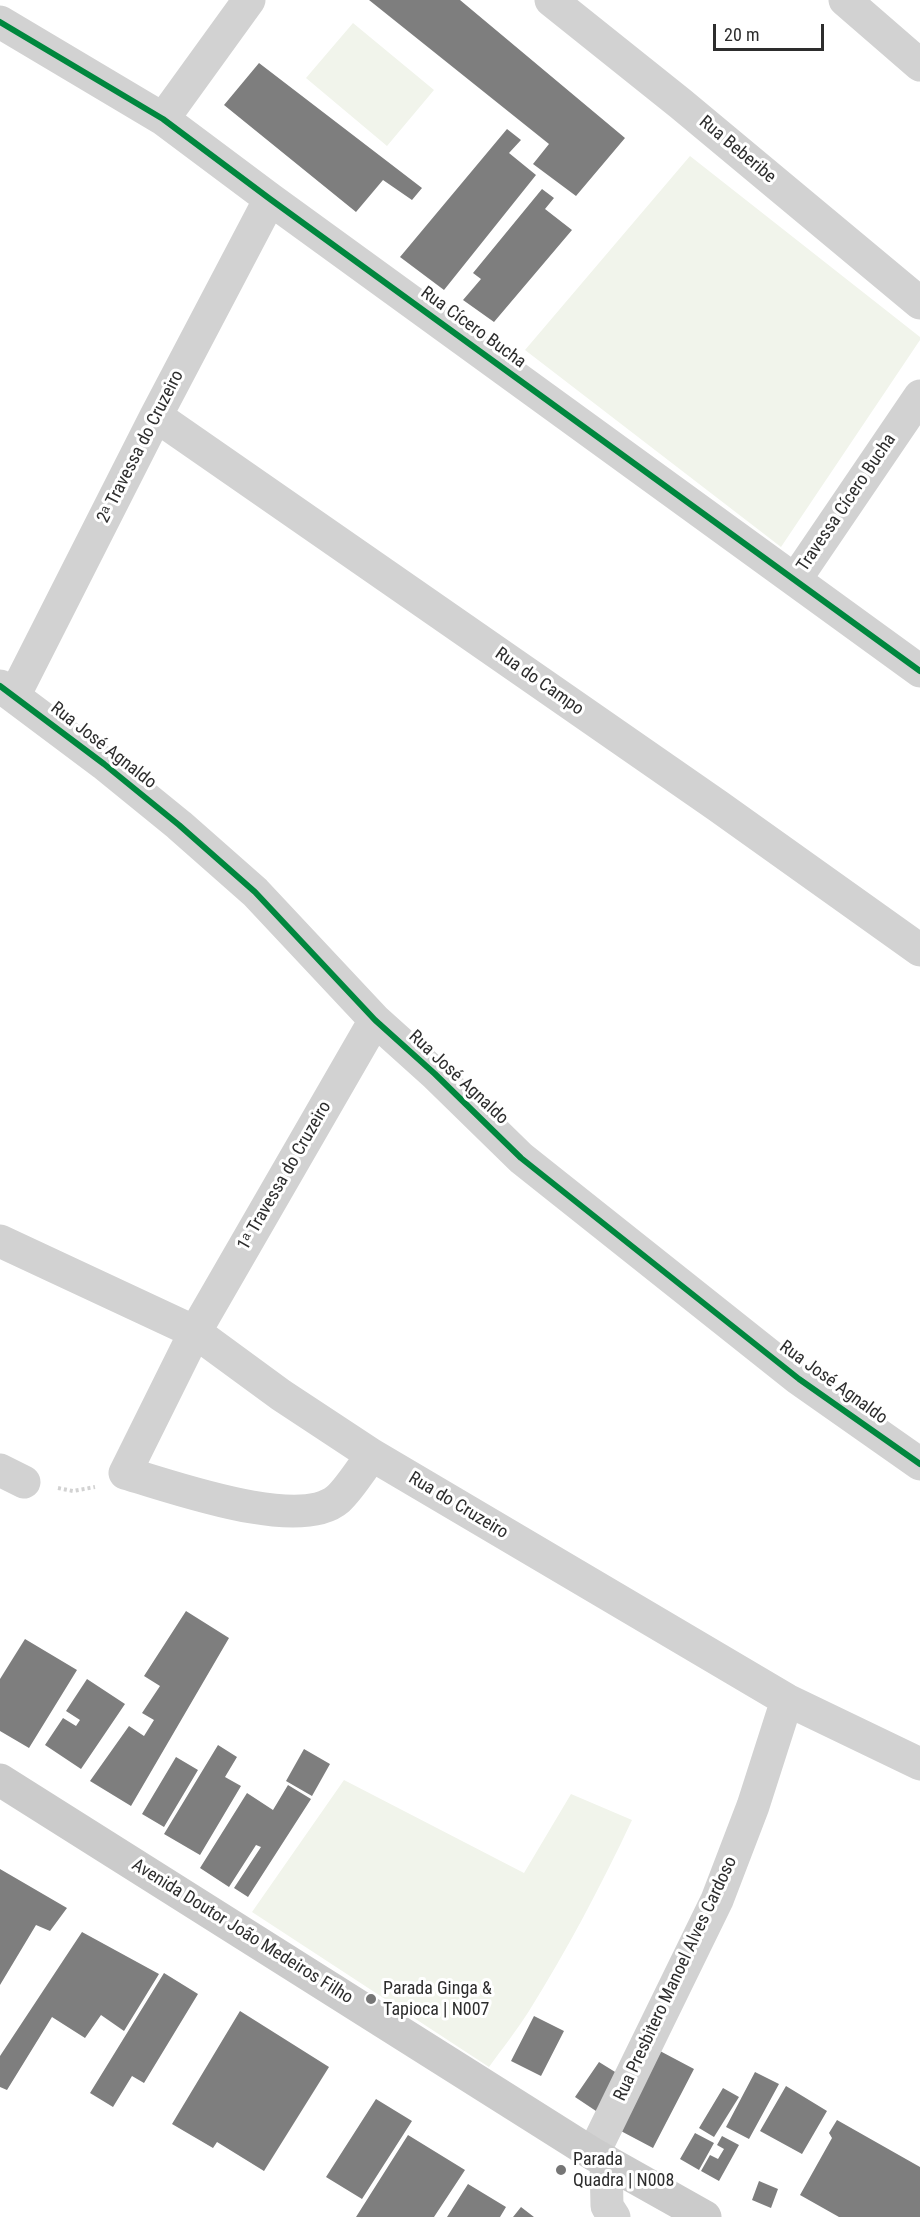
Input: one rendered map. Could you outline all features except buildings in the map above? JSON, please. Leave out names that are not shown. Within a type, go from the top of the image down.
[{"type":"street","points":[[163,119],[249,0]]},
{"type":"street","name":"Rua Beberibe","points":[[551,0],[681,104],[920,303]]},
{"type":"street","points":[[845,0],[920,65]]},
{"type":"street","name":"Rua Cícero Bucha","points":[[0,22],[163,119],[920,671]]},
{"type":"street","name":"2ᵃ Travessa do Cruzeiro","points":[[7,691],[270,199]]},
{"type":"street","name":"Travessa Cícero Bucha","points":[[795,580],[920,396]]},
{"type":"street","name":"Rua do Campo","points":[[156,416],[709,799],[920,950]]},
{"type":"street","name":"Rua José Agnaldo","points":[[7,691],[113,771],[255,892],[375,1020],[435,1074],[521,1158],[799,1379],[920,1464]]},
{"type":"street","name":"1ᵃ Travessa do Cruzeiro","points":[[125,1473],[195,1332],[375,1020]]},
{"type":"street","name":"Rua do Cruzeiro","points":[[0,1242],[195,1332],[281,1395],[372,1455],[786,1700],[920,1764]]},
{"type":"street","points":[[125,1473],[228,1503],[284,1511],[310,1511],[327,1506],[339,1498],[372,1455]]},
{"type":"street","name":"Rua Presbitero Manoel Alves Cardoso","points":[[600,2157],[717,1900],[753,1806],[786,1700]]},
{"type":"street","name":"Avenida Doutor João Medeiros Filho","points":[[0,1780],[600,2157],[705,2217]]},
{"type":"street","points":[[600,2157],[607,2206],[614,2217]]},
{"type":"path","points":[[12,1476],[73,1491],[103,1486],[125,1473]]},
{"type":"shaded area","points":[[353,23],[434,90],[387,146],[306,78]]},
{"type":"shaded area","points":[[690,156],[920,337],[781,547],[525,350]]},
{"type":"shaded area","points":[[344,1780],[524,1873],[571,1794],[632,1820],[557,1965],[524,2018],[489,2067],[252,1912]]},
{"type":"cycle path","points":[[0,22],[163,119],[920,671]]},
{"type":"cycle path","points":[[0,686],[104,764],[179,825],[255,892],[375,1020],[435,1074],[521,1158],[799,1379],[920,1464]]},
{"type":"place","name":"Parada Ginga & Tapioca | N007","points":[[371,1999]]},
{"type":"place","name":"Parada Quadra | N008","points":[[561,2170]]}]
